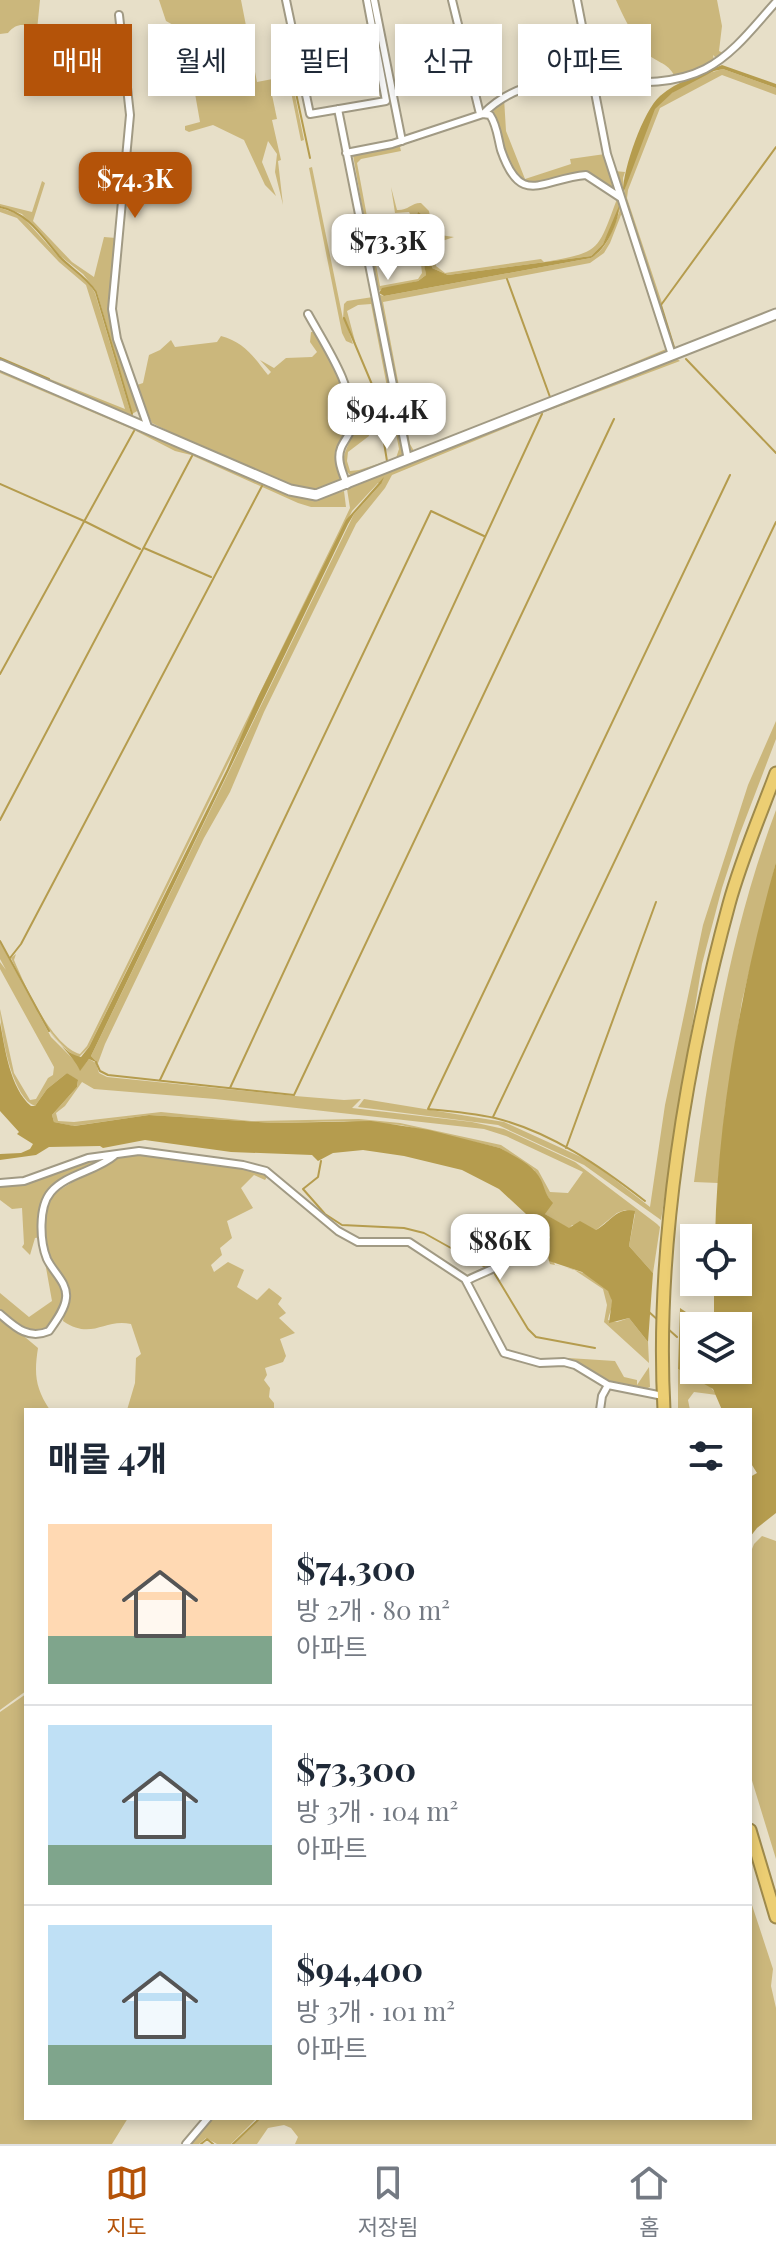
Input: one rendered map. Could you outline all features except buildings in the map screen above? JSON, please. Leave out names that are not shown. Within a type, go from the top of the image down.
[{"type":"highway","points":[[664,1408],[664,1294],[689,1073],[729,902],[776,773]]},
{"type":"highway","points":[[755,1862],[776,1909]]},
{"type":"highway","points":[[767,1886],[776,1917]]},
{"type":"main road","points":[[0,365],[300,494],[316,495],[776,314]]},
{"type":"street","points":[[286,0],[310,114],[386,101],[367,0]]},
{"type":"street","points":[[374,0],[402,141]]},
{"type":"street","points":[[452,0],[482,114]]},
{"type":"street","points":[[577,0],[582,24]]},
{"type":"street","points":[[651,80],[667,80],[705,69],[734,47],[776,2]]},
{"type":"street","points":[[119,15],[130,115],[112,309],[117,339],[148,427]]},
{"type":"street","points":[[346,153],[437,131],[482,114],[500,99],[518,91]]},
{"type":"street","points":[[597,96],[607,154],[672,355]]},
{"type":"street","points":[[338,109],[408,460]]},
{"type":"street","points":[[482,114],[490,115],[494,120],[501,149],[516,182],[534,186],[586,175],[621,198]]},
{"type":"street","points":[[308,314],[333,356],[345,388],[352,428],[339,457],[347,485]]},
{"type":"street","points":[[0,1183],[24,1181],[73,1162],[118,1153],[153,1151],[266,1171],[338,1231],[358,1242],[409,1242],[466,1281],[504,1353],[540,1363],[575,1365],[608,1385],[663,1390]]},
{"type":"street","points":[[0,1314],[17,1329],[30,1335],[49,1331],[67,1299],[66,1289],[48,1262],[44,1249],[43,1213],[46,1200],[54,1189],[107,1162],[118,1153]]},
{"type":"street","points":[[466,1281],[506,1264],[510,1258]]},
{"type":"street","points":[[600,1408],[608,1385]]},
{"type":"street","points":[[186,2144],[206,2120]]},
{"type":"shaded area","points":[[0,0],[40,0],[38,24],[24,24],[0,34]]},
{"type":"shaded area","points":[[159,0],[241,0],[246,24],[171,24],[166,21]]},
{"type":"shaded area","points":[[616,0],[717,0],[722,26],[719,51],[723,53],[716,58],[713,55],[714,60],[706,66],[675,77],[669,68],[651,56],[651,24],[627,24]]},
{"type":"shaded area","points":[[722,65],[776,84],[776,88],[723,69],[672,93],[655,109],[623,194],[635,142],[653,104],[674,86]]},
{"type":"shaded area","points":[[723,69],[776,88],[776,95],[722,75],[660,108],[628,190],[627,198],[662,303],[660,306],[672,350],[615,171],[625,172],[624,194],[637,148],[657,105],[688,83]]},
{"type":"shaded area","points":[[255,72],[257,82],[271,79],[271,96],[277,119],[272,120],[281,160],[278,161],[283,205],[275,172],[277,154],[268,141],[262,162],[276,196],[265,185],[244,140],[213,125],[189,132],[185,130],[185,126],[200,122],[195,96],[255,96]]},
{"type":"shaded area","points":[[292,96],[295,96],[304,140],[301,141]]},
{"type":"shaded area","points":[[504,98],[506,131],[525,179],[571,164],[570,159],[605,154],[615,189],[589,175],[535,185],[522,183],[506,159],[492,113]]},
{"type":"shaded area","points":[[483,115],[489,117],[475,119],[404,145],[400,147],[401,151],[361,159],[357,163],[380,286],[418,279],[422,273],[417,229],[409,212],[395,213],[391,187],[397,210],[421,203],[429,211],[433,234],[454,237],[433,244],[436,266],[445,273],[541,259],[544,262],[587,252],[600,240],[617,199],[621,202],[625,216],[621,215],[604,253],[590,263],[383,302],[410,444],[414,451],[666,349],[664,354],[410,454],[377,294],[384,296],[591,258],[607,242],[621,207],[603,244],[591,256],[448,275],[432,268],[432,239],[428,227],[418,224],[426,275],[418,281],[377,291],[353,155],[406,143]]},
{"type":"shaded area","points":[[312,167],[343,319],[347,301],[373,297],[402,447],[402,457],[353,477],[344,465],[344,459],[353,417],[337,362],[357,407],[366,407],[369,436],[348,452],[350,471],[396,458],[399,449],[371,304],[358,305],[347,311],[356,345],[346,323],[353,344],[346,341],[342,333],[309,168]]},
{"type":"shaded area","points":[[42,181],[45,183],[33,221],[72,262],[94,277],[104,237],[116,238],[112,275],[116,345],[139,410],[132,414],[97,292],[22,214],[0,206],[32,212]]},
{"type":"shaded area","points":[[619,206],[611,234],[597,254],[591,258],[384,296],[379,293],[382,288],[418,281],[426,275],[416,220],[418,212],[429,220],[429,231],[435,238],[431,242],[432,268],[448,275],[591,256],[603,244]]},
{"type":"shaded area","points":[[0,208],[21,215],[58,256],[87,280],[95,293],[131,414],[129,416],[0,361],[125,409],[86,285],[17,218],[0,212]]},
{"type":"shaded area","points":[[311,332],[318,332],[336,371],[349,416],[340,447],[343,482],[317,490],[303,489],[196,445],[152,423],[134,386],[143,383],[149,355],[171,340],[175,347],[217,342],[221,336],[248,351],[268,375],[271,372],[260,360],[274,368],[286,358],[312,357],[317,352],[310,342]]},
{"type":"shaded area","points":[[676,358],[680,361],[542,413],[392,475],[356,524],[98,1063],[91,1056],[354,514],[381,484],[378,483],[352,511],[89,1047],[78,1058],[67,1050],[47,1027],[38,1013],[11,958],[16,954],[14,960],[19,971],[50,1028],[59,1040],[80,1054],[87,1046],[350,508],[347,489]]},
{"type":"shaded area","points":[[0,370],[297,496],[313,500],[344,491],[346,507],[311,507],[298,503],[0,373]]},
{"type":"shaded area","points":[[384,477],[348,524],[91,1056],[98,1063],[89,1059],[80,1071],[60,1044],[81,1057],[89,1047],[346,520]]},
{"type":"shaded area","points":[[776,721],[776,739],[739,836],[702,964],[661,1220],[584,1165],[498,1125],[358,1107],[364,1099],[504,1122],[592,1162],[650,1207],[665,1105],[703,925],[748,785]]},
{"type":"shaded area","points":[[776,810],[776,862],[742,1001],[725,1110],[718,1183],[694,1182],[707,1087],[734,947]]},
{"type":"shaded area","points":[[776,862],[776,1513],[752,1534],[752,1476],[757,1473],[752,1465],[752,1408],[721,1408],[713,1389],[704,1384],[752,1384],[752,1312],[714,1312],[714,1296],[752,1296],[752,1224],[716,1224],[721,1143],[743,1001]]},
{"type":"shaded area","points":[[0,942],[51,1037],[80,1070],[89,1059],[96,1063],[99,1073],[107,1077],[295,1096],[361,1099],[352,1108],[472,1122],[504,1129],[575,1162],[660,1227],[653,1273],[629,1246],[635,1214],[625,1210],[617,1213],[596,1230],[572,1225],[569,1229],[545,1214],[549,1199],[534,1170],[500,1148],[401,1125],[344,1121],[275,1123],[149,1115],[73,1126],[54,1122],[52,1115],[77,1087],[78,1081],[67,1073],[47,1089],[35,1106],[20,1091],[5,1048],[0,1009],[14,1073],[30,1100],[36,1099],[53,1075],[54,1067],[0,969],[0,962],[6,970],[0,959]],"holes":[[[82,1082],[94,1089],[484,1129],[583,1172],[568,1193],[550,1192],[538,1170],[501,1145],[400,1123],[359,1119],[251,1121],[161,1112],[58,1121],[56,1113]]]},
{"type":"shaded area","points":[[0,1022],[13,1079],[31,1106],[35,1106],[47,1089],[67,1073],[78,1080],[77,1087],[52,1115],[54,1122],[74,1126],[149,1115],[275,1123],[371,1121],[429,1130],[500,1148],[534,1170],[553,1203],[545,1214],[569,1228],[580,1221],[596,1230],[618,1213],[635,1211],[629,1246],[653,1273],[648,1342],[629,1318],[609,1323],[612,1301],[608,1291],[582,1272],[549,1261],[549,1252],[544,1247],[550,1237],[530,1223],[526,1214],[499,1189],[462,1170],[363,1150],[333,1153],[318,1161],[312,1155],[231,1152],[145,1140],[103,1148],[49,1147],[36,1155],[0,1160],[0,1154],[21,1153],[33,1144],[17,1134],[19,1132],[0,1111]]},
{"type":"shaded area","points":[[139,1152],[243,1166],[269,1174],[265,1180],[254,1175],[241,1188],[253,1208],[227,1221],[232,1238],[220,1248],[222,1255],[211,1265],[214,1272],[228,1262],[244,1270],[237,1287],[257,1300],[269,1288],[282,1298],[278,1304],[286,1313],[279,1318],[295,1333],[280,1339],[286,1356],[283,1362],[265,1368],[267,1375],[264,1380],[270,1388],[269,1397],[274,1408],[128,1408],[135,1383],[136,1358],[141,1354],[131,1324],[82,1329],[63,1321],[68,1288],[50,1255],[45,1234],[50,1196],[118,1154]]},
{"type":"shaded area","points":[[114,1155],[48,1193],[42,1237],[35,1238],[30,1255],[22,1247],[22,1208],[12,1209],[0,1200],[0,1184],[15,1184],[54,1169]]},
{"type":"shaded area","points":[[544,1247],[550,1252],[555,1265],[563,1267],[550,1264]]},
{"type":"shaded area","points":[[43,1251],[65,1294],[61,1309],[49,1329],[34,1331],[17,1325],[0,1312],[0,1293],[29,1317],[52,1301]]},
{"type":"shaded area","points":[[575,1270],[604,1286],[612,1301],[608,1320],[617,1322],[629,1318],[648,1342],[649,1363],[604,1322],[607,1305],[603,1289]]},
{"type":"shaded area","points":[[680,1308],[686,1312],[680,1312],[680,1370],[678,1369]]},
{"type":"shaded area","points":[[0,1316],[38,1348],[37,1380],[49,1408],[24,1408],[24,1692],[0,1710]]},
{"type":"shaded area","points":[[564,1360],[615,1361],[624,1377],[637,1380],[637,1385],[649,1367],[650,1387],[645,1389],[609,1382],[584,1366]]},
{"type":"shaded area","points":[[678,1369],[680,1384],[708,1384],[717,1395],[694,1392],[688,1400],[690,1408],[678,1408]]},
{"type":"shaded area","points":[[762,1536],[776,1541],[776,1859],[752,1781],[754,1544]]},
{"type":"shaded area","points":[[24,1695],[24,2120],[127,2120],[112,2144],[0,2144],[0,1712]]},
{"type":"shaded area","points":[[752,1905],[773,1969],[776,2144],[295,2144],[298,2137],[284,2125],[268,2128],[257,2144],[234,2144],[259,2120],[752,2120]]},
{"type":"shaded area","points":[[210,2120],[255,2120],[231,2144],[217,2144],[206,2138],[199,2144],[189,2144]]},
{"type":"waterway","points":[[297,96],[310,158]]},
{"type":"waterway","points":[[674,347],[661,305],[776,147]]},
{"type":"waterway","points":[[0,207],[26,220],[96,292],[132,414]]},
{"type":"waterway","points":[[507,279],[550,397]]},
{"type":"waterway","points":[[344,318],[376,394],[387,461]]},
{"type":"waterway","points":[[0,358],[49,379]]},
{"type":"waterway","points":[[686,359],[776,453]]},
{"type":"waterway","points":[[230,1088],[542,414]]},
{"type":"waterway","points":[[96,1062],[100,1071],[108,1075],[294,1095],[614,419]]},
{"type":"waterway","points":[[0,674],[134,431]]},
{"type":"waterway","points":[[0,820],[192,456]]},
{"type":"waterway","points":[[645,1201],[593,1163],[536,1132],[495,1118],[428,1109],[730,475]]},
{"type":"waterway","points":[[0,484],[140,549]]},
{"type":"waterway","points":[[10,958],[21,944],[262,486]]},
{"type":"waterway","points":[[160,1080],[431,511],[484,536]]},
{"type":"waterway","points":[[493,1117],[776,522]]},
{"type":"waterway","points":[[144,548],[211,577]]},
{"type":"waterway","points":[[566,1148],[656,902]]},
{"type":"waterway","points":[[0,941],[49,1031]]},
{"type":"waterway","points":[[321,1161],[318,1177],[303,1189],[325,1214],[342,1225],[404,1228],[424,1233],[485,1267]]},
{"type":"waterway","points":[[493,1271],[536,1337],[595,1348]]},
{"type":"waterway","points":[[649,1312],[659,1321]]},
{"type":"waterway","points":[[667,1328],[677,1337]]},
{"type":"waterway","points":[[233,2144],[258,2120]]},
{"type":"waterway","points":[[201,2144],[207,2139],[213,2144]]}]
